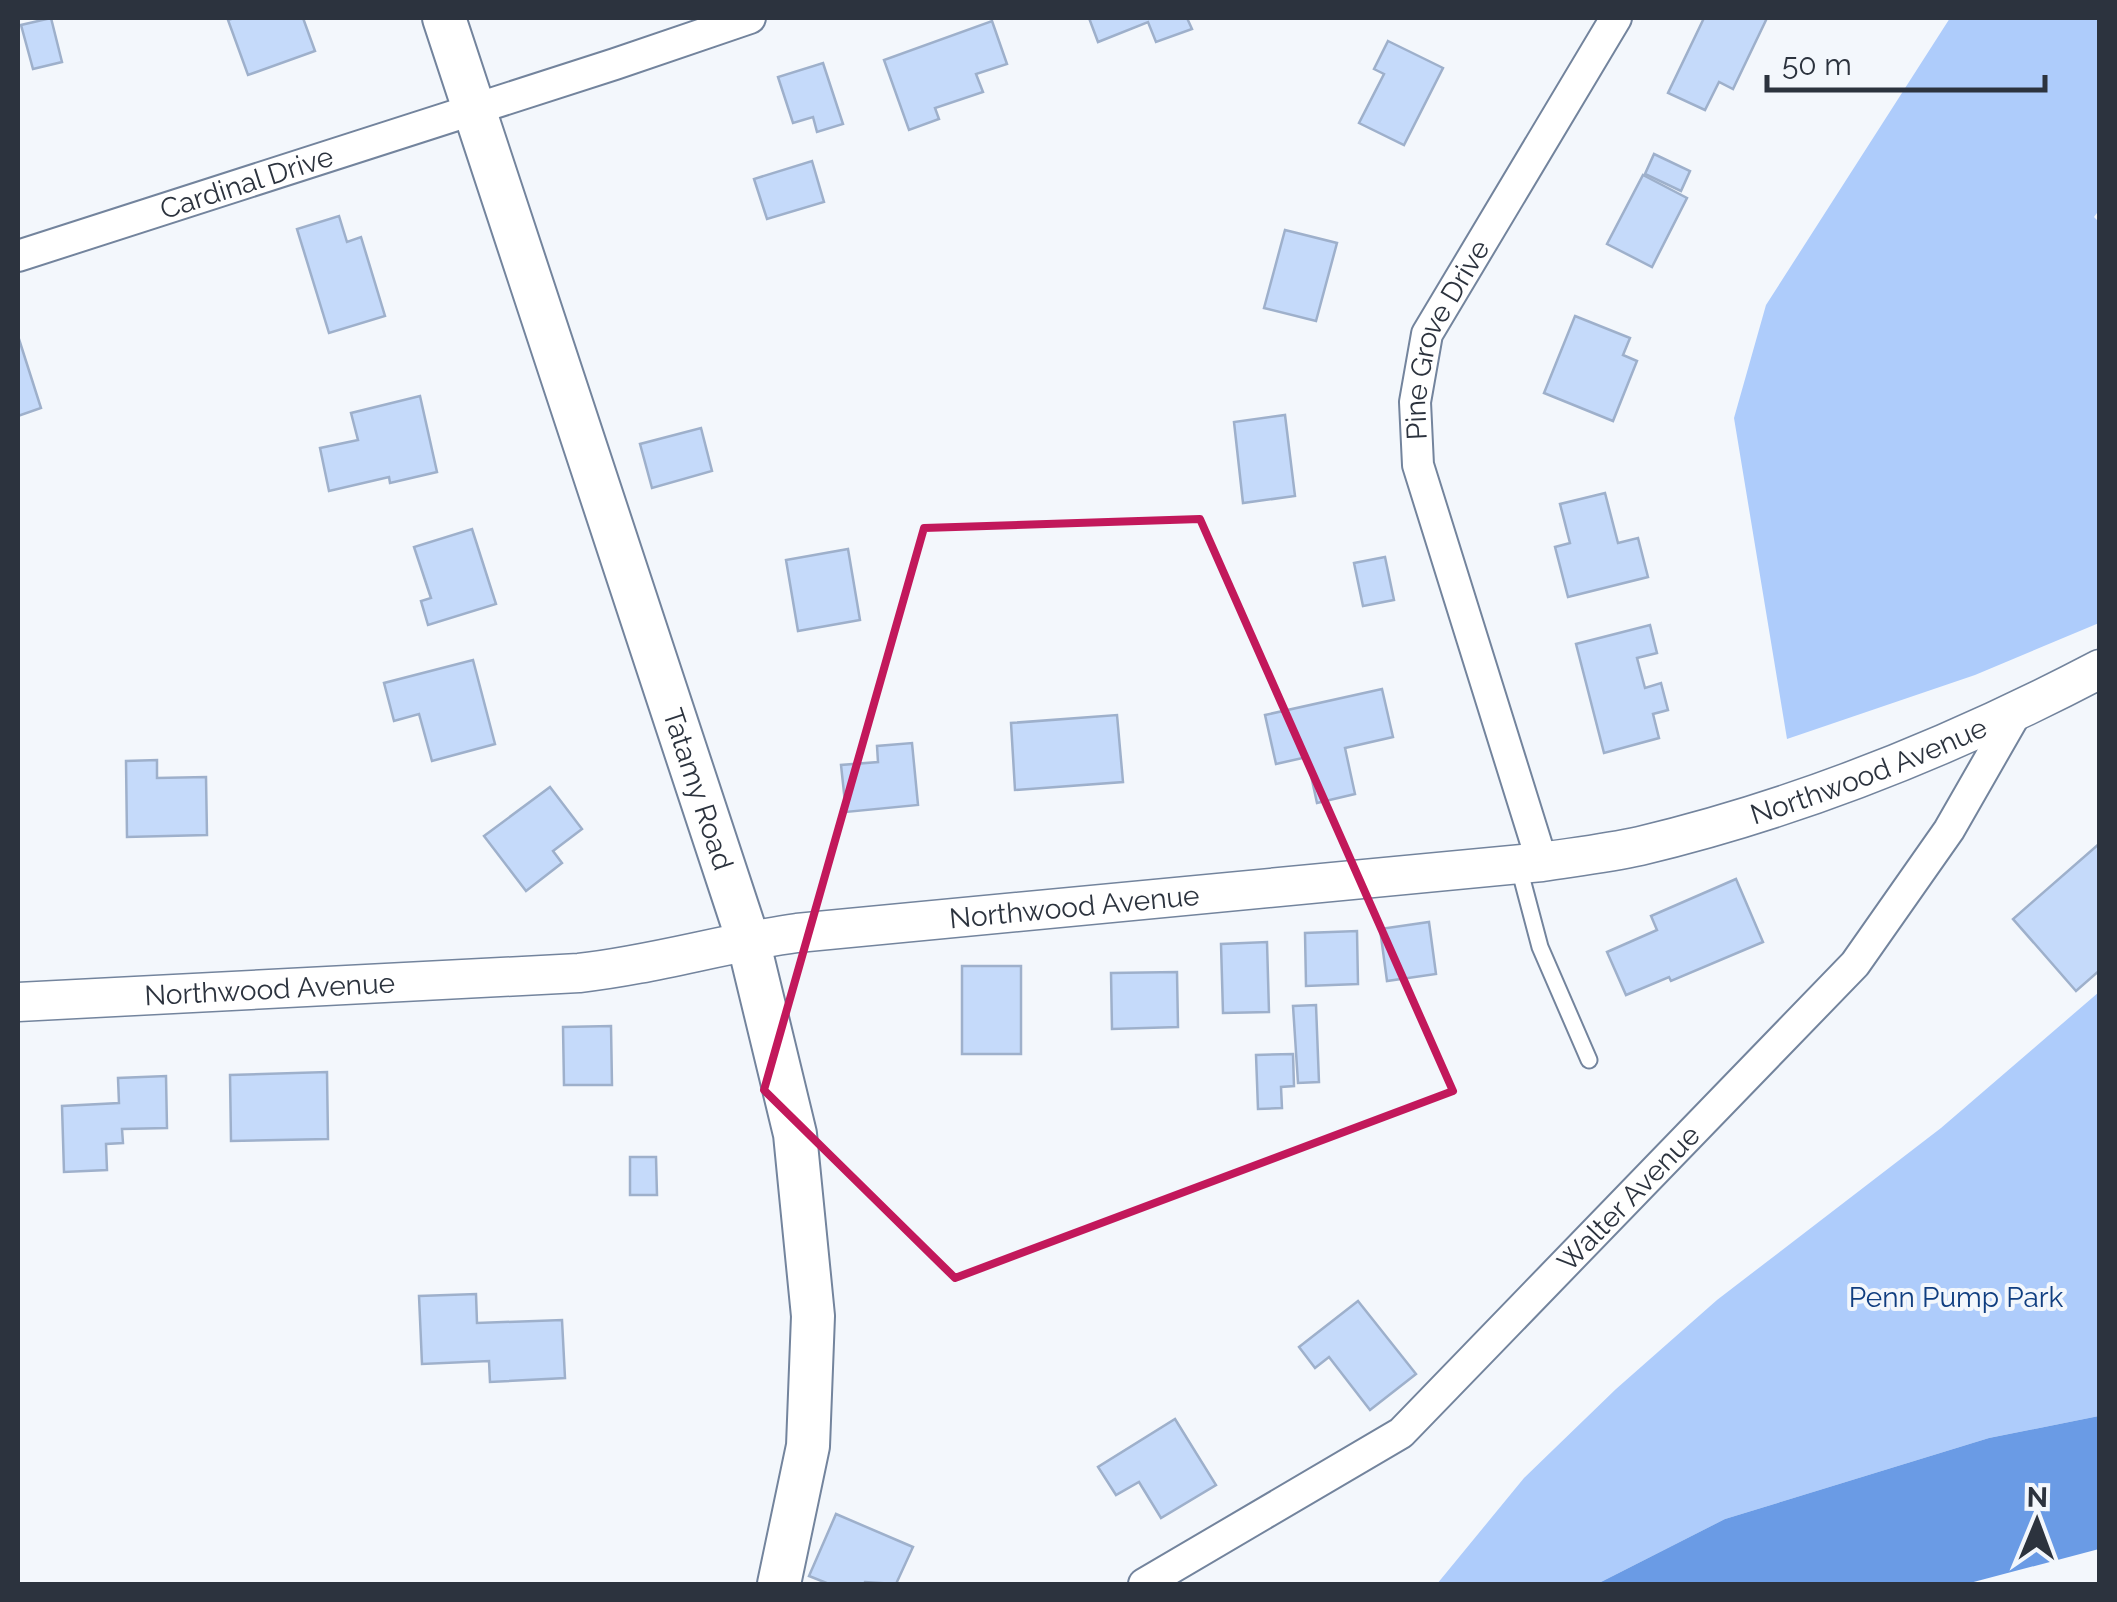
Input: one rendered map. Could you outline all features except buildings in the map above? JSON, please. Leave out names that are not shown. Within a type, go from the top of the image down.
[{"type":"main road","name":"Tatamy Road","points":[[444,18],[748,940],[795,1134],[813,1316],[808,1446],[779,1584]]},
{"type":"street","name":"Cardinal Drive","points":[[18,256],[750,18]]},
{"type":"street","name":"Pine Grove Drive","points":[[1530,863],[1418,464],[1415,402],[1427,334],[1616,18]]},
{"type":"street","name":"Northwood Avenue","points":[[18,1002],[579,972],[658,962],[748,940],[1530,863],[1637,847],[1739,820],[1887,767],[2016,713],[2100,669]]},
{"type":"street","name":"Walter Avenue","points":[[1144,1584],[1401,1432],[1856,964],[1949,830],[2016,713]]},
{"type":"lane","points":[[1530,863],[1540,947],[1589,1060]]},
{"type":"highlighted area","points":[[1200,519],[1453,1091],[955,1278],[764,1090],[924,528]]},
{"type":"green space","points":[[1950,18],[2099,18],[2100,209],[2094,217],[2100,223],[2099,623],[1975,675],[1787,739],[1734,418],[1766,305]]},
{"type":"green space","name":"Penn Pump Park","points":[[2099,992],[2099,1416],[1989,1438],[1725,1519],[1597,1584],[1437,1584],[1524,1478],[1616,1389],[1717,1300],[1941,1128]]},
{"type":"shaded area","points":[[2099,1416],[2099,1549],[1966,1584],[1597,1584],[1725,1519],[1989,1438]]}]
